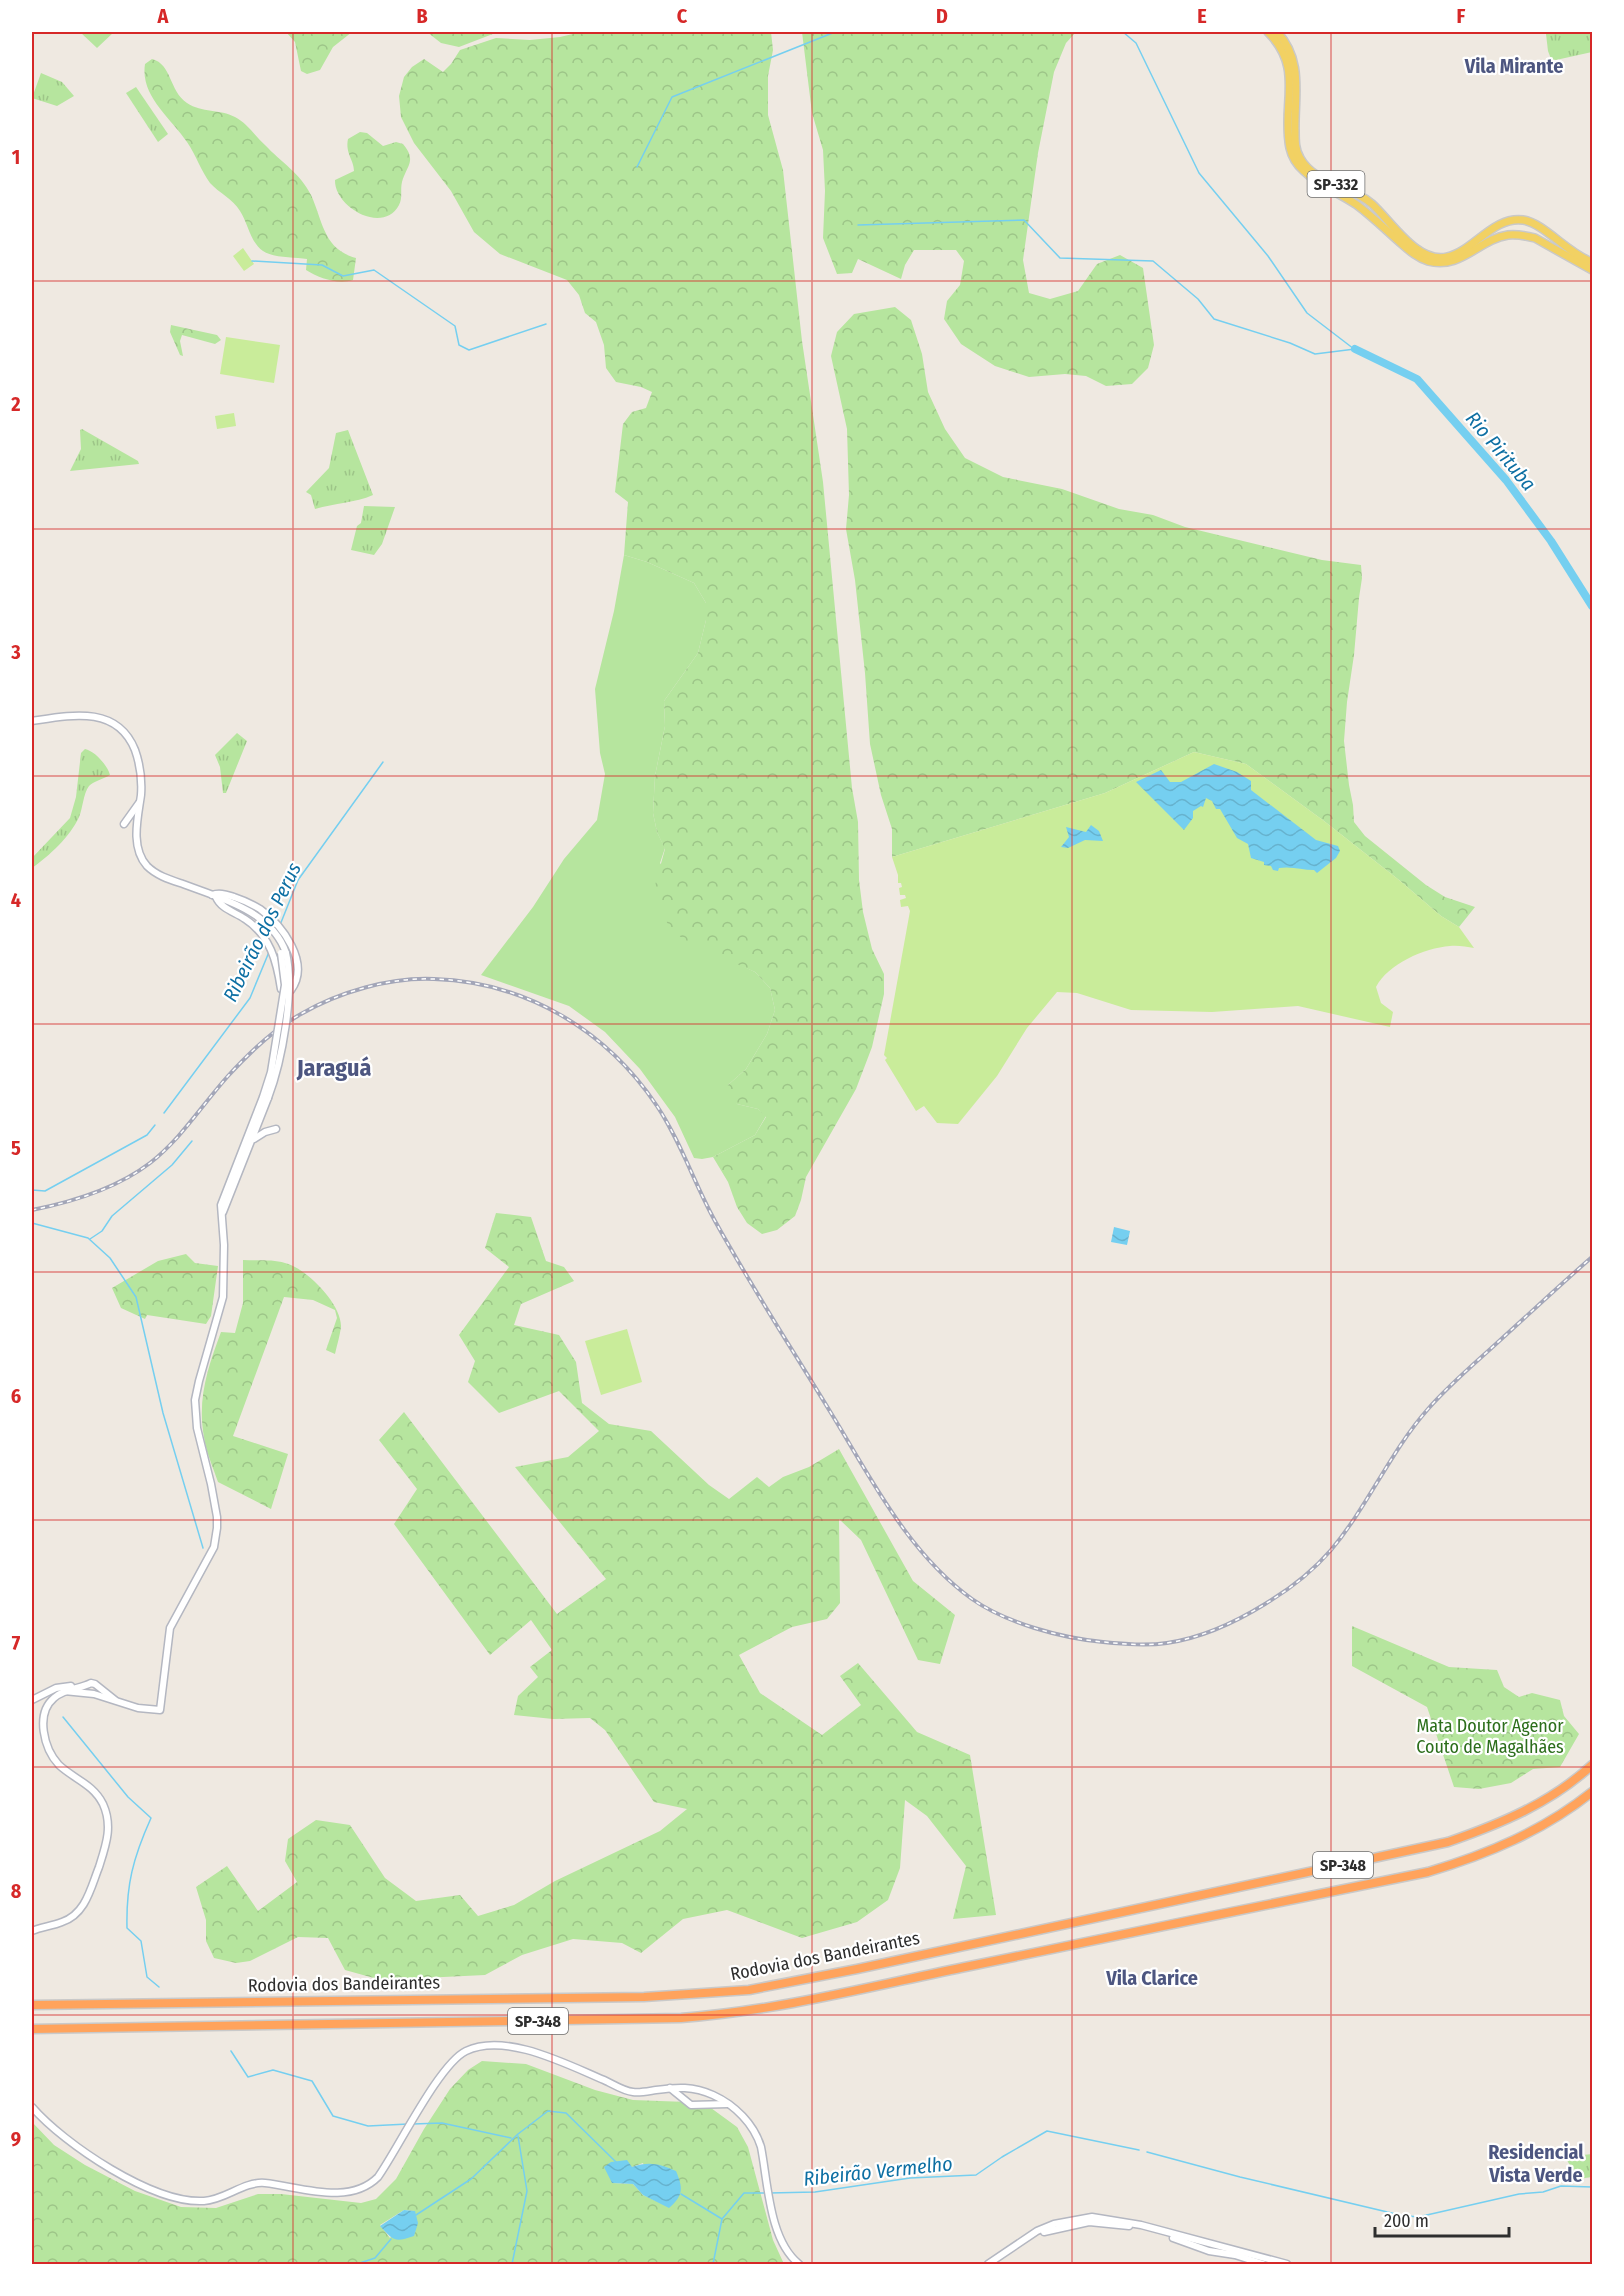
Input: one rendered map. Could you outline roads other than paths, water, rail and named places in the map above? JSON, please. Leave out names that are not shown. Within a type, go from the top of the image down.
[{"type":"highway","name":"Rodovia dos Bandeirantes","points":[[32,2005],[644,1997],[749,1990],[1448,1842],[1489,1828],[1522,1813],[1562,1789],[1593,1765]]},
{"type":"highway","name":"SP-348","points":[[32,2029],[490,2022],[736,2014],[856,1992],[1037,1952],[1428,1872],[1496,1850],[1534,1832],[1570,1810],[1593,1792]]},
{"type":"main road","name":"SP-332","points":[[1268,32],[1287,61],[1291,82],[1290,148],[1298,165],[1306,173],[1358,206],[1410,251],[1430,261],[1449,263],[1489,242],[1509,235],[1526,236],[1535,238],[1593,270]]},
{"type":"main road","name":"SP-332","points":[[1277,32],[1289,48],[1296,69],[1295,143],[1298,156],[1311,171],[1366,199],[1409,243],[1432,257],[1447,257],[1456,254],[1508,222]]},
{"type":"main road","points":[[1509,235],[1506,230],[1508,222],[1517,220],[1531,222],[1567,250],[1593,262]]},
{"type":"main road","points":[[1526,236],[1531,222]]},
{"type":"main road","points":[[32,721],[78,716],[103,718],[120,727],[131,741],[137,756],[141,788],[136,834],[143,861],[159,875],[248,910],[277,937],[290,970],[289,999],[276,1074],[221,1205],[224,1298],[199,1381],[195,1415],[213,1491],[217,1528],[214,1547],[170,1628],[160,1710],[139,1709],[75,1687],[60,1687],[32,1700]]},
{"type":"main road","points":[[124,824],[139,803]]},
{"type":"main road","points":[[217,893],[242,900],[260,909],[273,921],[294,950],[297,972],[291,990],[286,992],[281,989],[276,960],[271,948],[258,931],[245,919],[221,905],[214,896],[217,893]]},
{"type":"main road","points":[[223,1213],[254,1139],[266,1098]]},
{"type":"main road","points":[[254,1139],[265,1132],[276,1129]]},
{"type":"main road","points":[[89,1691],[92,1683],[116,1702]]},
{"type":"main road","points":[[32,1932],[70,1919],[81,1909],[105,1849],[108,1834],[104,1807],[94,1791],[59,1765],[49,1749],[44,1727],[44,1714],[49,1703],[62,1692],[75,1687]]},
{"type":"main road","points":[[48,1691],[89,1691],[98,1687]]},
{"type":"main road","points":[[32,2107],[50,2127],[107,2168],[129,2180],[173,2196],[203,2201],[225,2196],[260,2183],[344,2193],[363,2190],[378,2177],[448,2066],[456,2057],[474,2048],[487,2045],[515,2046],[631,2092],[696,2088],[729,2104],[741,2114],[758,2137],[780,2239],[790,2256],[799,2265]]},
{"type":"main road","points":[[682,2098],[686,2087]]},
{"type":"main road","points":[[670,2088],[691,2105],[729,2104]]},
{"type":"main road","points":[[710,2106],[717,2097]]},
{"type":"main road","points":[[988,2265],[1037,2230],[1054,2224],[1092,2217],[1117,2220],[1287,2264]]},
{"type":"main road","points":[[1029,2236],[1075,2224],[1105,2223],[1158,2233],[1209,2251],[1235,2255],[1263,2265]]},
{"type":"main road","points":[[1209,2251],[1212,2244]]},
{"type":"water","points":[[1214,764],[1237,772],[1251,781],[1251,790],[1316,840],[1338,846],[1340,851],[1336,858],[1317,873],[1314,870],[1293,868],[1273,870],[1271,866],[1264,865],[1264,862],[1251,858],[1248,844],[1237,838],[1220,809],[1216,809],[1212,801],[1206,798],[1203,807],[1193,811],[1193,818],[1184,830],[1136,782],[1161,770],[1170,782],[1181,782]]},
{"type":"water","points":[[1091,825],[1099,831],[1103,841],[1085,840],[1068,848],[1061,847],[1069,837],[1066,827],[1086,832]]},
{"type":"water","points":[[1114,1227],[1130,1231],[1127,1245],[1111,1242]]},
{"type":"water","points":[[627,2160],[632,2167],[654,2164],[676,2171],[681,2191],[669,2208],[643,2195],[633,2184],[612,2183],[604,2167],[611,2162]]},
{"type":"water","points":[[404,2210],[415,2211],[418,2223],[414,2236],[394,2239],[380,2226]]},
{"type":"waterway","points":[[637,167],[672,97],[835,32]]},
{"type":"waterway","points":[[1123,32],[1136,43],[1199,173],[1268,256],[1307,313],[1354,349]]},
{"type":"waterway","points":[[858,225],[1024,220],[1060,258],[1153,261],[1198,299],[1214,319],[1290,343],[1315,354],[1355,349]]},
{"type":"waterway","points":[[252,261],[322,265],[343,276],[374,270],[455,326],[459,345],[469,350],[546,324]]},
{"type":"waterway","name":"Rio Pirituba","points":[[1355,349],[1417,379],[1506,480],[1551,541],[1592,606]]},
{"type":"waterway","name":"Ribeirão dos Perus","points":[[280,925],[298,880],[383,762]]},
{"type":"waterway","name":"Ribeirão dos Perus","points":[[164,1113],[250,998],[269,952]]},
{"type":"waterway","name":"Ribeirão dos Perus","points":[[32,1190],[45,1191],[147,1135],[155,1125]]},
{"type":"waterway","points":[[90,1239],[102,1231],[112,1216],[172,1165],[192,1141]]},
{"type":"waterway","points":[[32,1223],[88,1238],[110,1258],[136,1297],[163,1413],[203,1548]]},
{"type":"waterway","points":[[63,1717],[128,1797],[151,1818],[129,1885],[127,1928],[141,1941],[147,1977],[159,1987]]},
{"type":"waterway","points":[[231,2051],[248,2077],[273,2070],[312,2081],[333,2116],[368,2126],[408,2124]]},
{"type":"waterway","points":[[416,2215],[471,2179],[518,2134],[548,2111],[566,2113],[616,2162]]},
{"type":"waterway","points":[[413,2124],[442,2123],[511,2138]]},
{"type":"waterway","name":"Ribeirão Vermelho","points":[[769,2193],[815,2192],[910,2178],[976,2175],[1047,2131],[1139,2150]]},
{"type":"waterway","points":[[512,2264],[527,2191],[518,2136]]},
{"type":"waterway","name":"Ribeirão Vermelho","points":[[1147,2152],[1240,2177],[1400,2215],[1418,2217],[1519,2194],[1543,2192],[1561,2186],[1592,2187]]},
{"type":"waterway","name":"Ribeirão Vermelho","points":[[681,2194],[722,2219],[744,2193],[765,2193]]},
{"type":"waterway","points":[[713,2264],[722,2219]]},
{"type":"waterway","points":[[357,2264],[375,2258],[391,2239]]},
{"type":"railway","points":[[32,1210],[93,1193],[123,1180],[150,1163],[172,1143],[228,1076],[262,1042],[291,1020],[332,999],[383,983],[434,979],[468,982],[500,989],[532,1000],[561,1015],[588,1033],[614,1055],[637,1079],[657,1106],[715,1221],[743,1269],[876,1488],[892,1513],[929,1560],[972,1599],[1017,1622],[1070,1637],[1135,1644],[1180,1641],[1218,1628],[1265,1604],[1308,1573],[1324,1558],[1344,1533],[1402,1443],[1428,1409],[1462,1375],[1592,1257]]},
{"type":"district","name":"Vila Mirante","points":[[1514,66]]},
{"type":"district","name":"Jaraguá","points":[[334,1068]]},
{"type":"district","name":"Vila Clarice","points":[[1152,1978]]},
{"type":"district","name":"Residencial Vista Verde","points":[[1536,2164]]},
{"type":"park label","name":"Mata Doutor Agenor Couto de Magalhães","points":[[1490,1736]]}]
